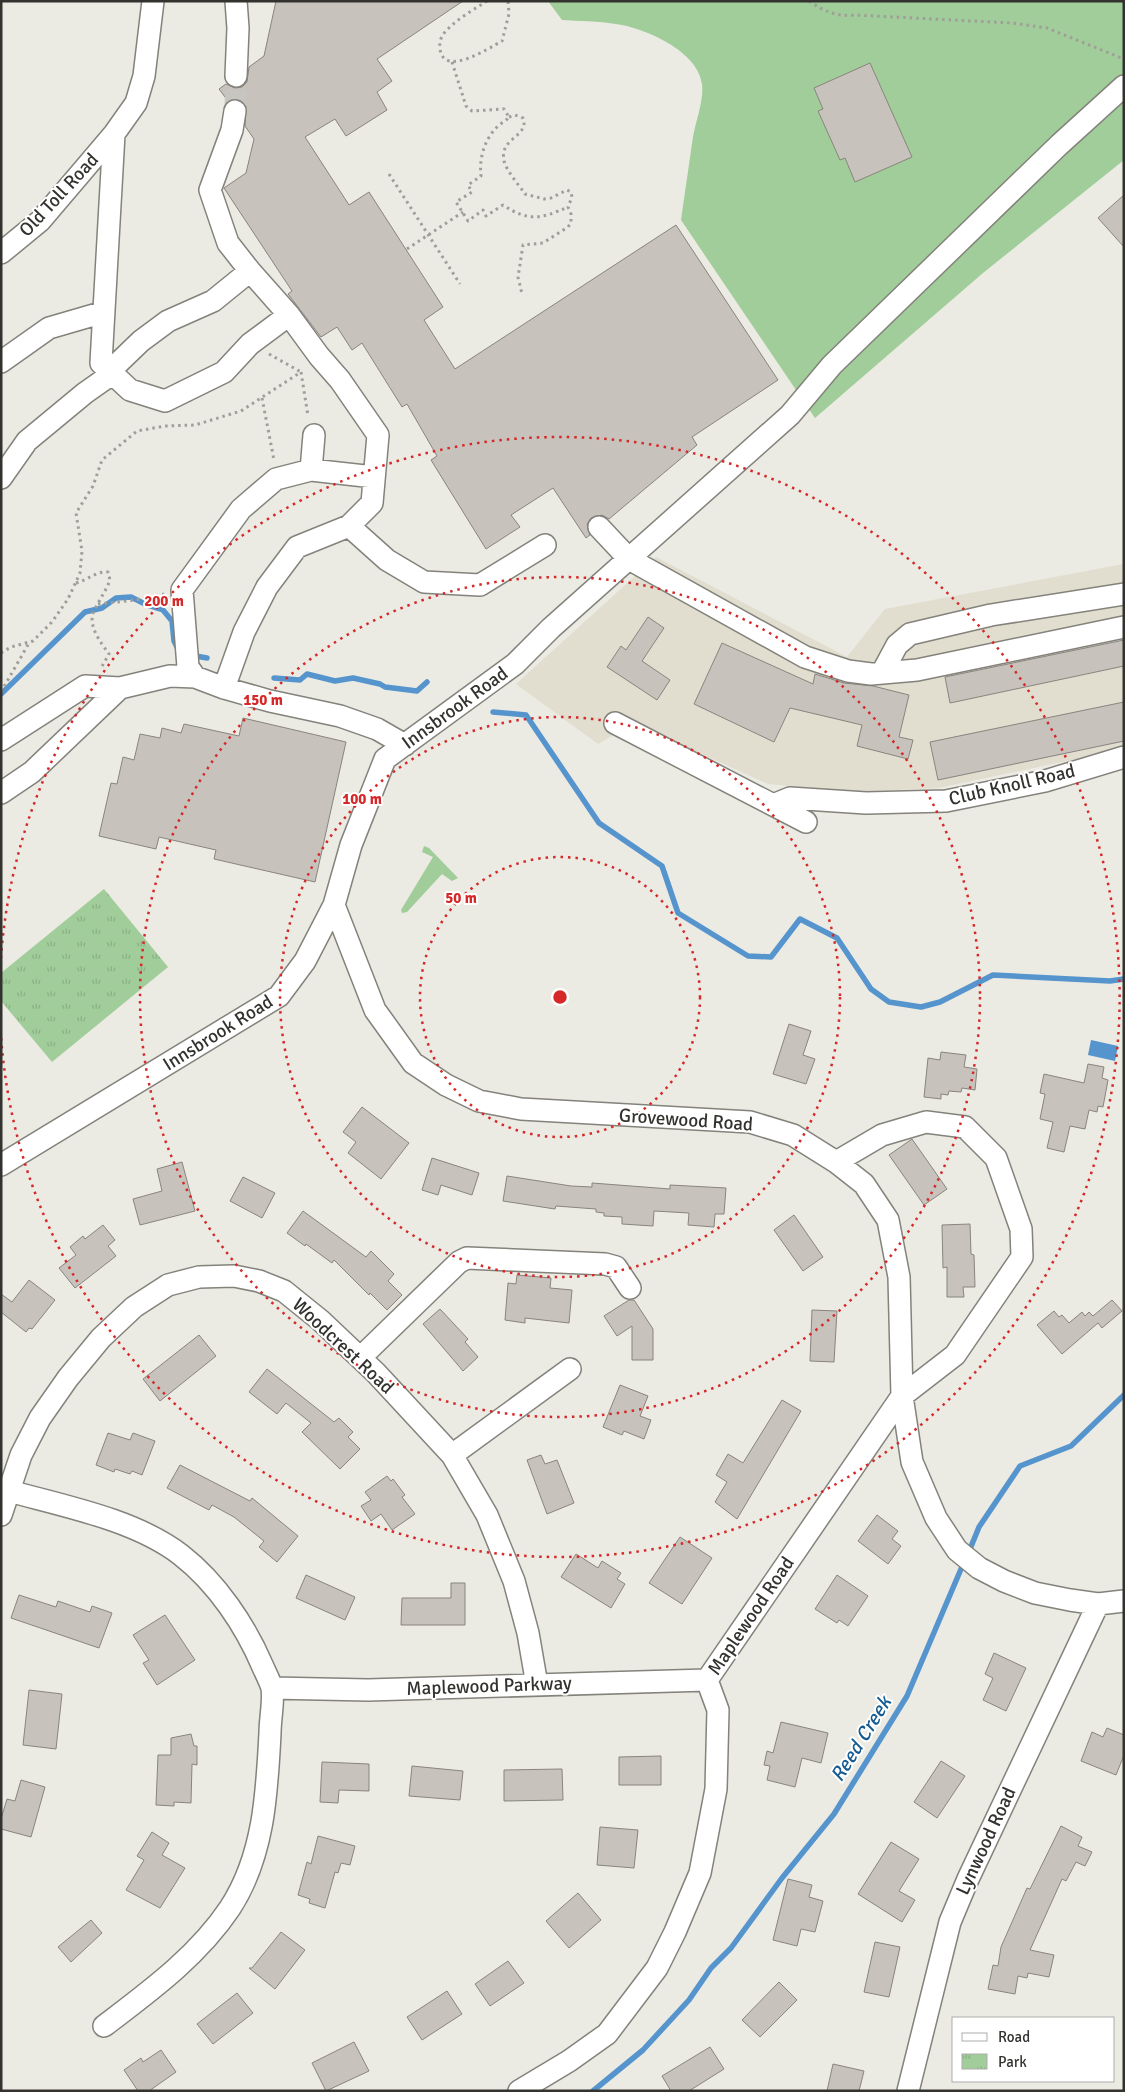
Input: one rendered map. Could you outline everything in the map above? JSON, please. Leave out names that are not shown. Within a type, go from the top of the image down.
[{"type":"street","name":"Old Toll Road","points":[[1,253],[40,221],[114,134],[136,103],[144,76],[153,1]]},
{"type":"street","points":[[236,1],[238,28],[236,76]]},
{"type":"street","name":"Innsbrook Road","points":[[1,1165],[279,996],[305,961],[334,905],[351,845],[385,759],[515,664],[551,628],[790,415],[832,365],[1059,145],[1124,86]]},
{"type":"street","points":[[224,688],[244,632],[267,587],[297,547],[348,526],[372,503],[378,435],[360,408],[289,315],[228,243],[210,190],[232,130],[234,111]]},
{"type":"street","points":[[114,134],[101,363],[130,390],[165,401],[224,372],[250,344],[289,315]]},
{"type":"street","points":[[1,478],[27,441],[85,392],[112,374],[115,366],[141,341],[168,321],[213,301],[250,271]]},
{"type":"street","points":[[1,362],[49,328],[104,312]]},
{"type":"street","points":[[311,470],[314,435]]},
{"type":"street","points":[[191,672],[186,643],[182,590],[242,509],[278,478],[311,470],[374,477]]},
{"type":"street","points":[[348,526],[387,560],[424,582],[480,585],[545,545]]},
{"type":"street","points":[[599,528],[629,559],[805,657],[848,672],[882,673],[917,670],[1124,627]]},
{"type":"street","points":[[882,673],[897,646],[910,634],[991,615],[1124,594]]},
{"type":"street","points":[[1,740],[4,736],[85,686],[120,688],[191,672],[224,688],[270,701],[340,716],[378,730],[405,745]]},
{"type":"street","points":[[1,793],[32,772],[120,688]]},
{"type":"street","points":[[615,723],[806,822]]},
{"type":"street","name":"Club Knoll Road","points":[[773,805],[790,798],[898,803],[946,801],[1045,781],[1124,757]]},
{"type":"street","name":"Grovewood Road","points":[[334,905],[375,1010],[413,1062],[446,1085],[479,1101],[521,1109],[750,1122],[793,1135],[836,1162],[864,1184],[888,1220],[899,1277],[902,1396],[912,1462],[936,1518],[957,1550],[979,1568],[1004,1581],[1035,1594],[1098,1604],[1124,1601]]},
{"type":"street","name":"Maplewood Road","points":[[519,2091],[607,2034],[657,1968],[700,1874],[716,1789],[718,1710],[707,1680],[902,1396],[955,1354],[1022,1256],[1021,1229],[996,1158],[964,1127],[926,1122],[882,1135],[836,1162]]},
{"type":"street","points":[[360,1358],[459,1262],[467,1258],[605,1264],[616,1267],[630,1288]]},
{"type":"street","name":"Woodcrest Road","points":[[1,1515],[21,1455],[40,1418],[68,1378],[101,1338],[134,1307],[168,1285],[199,1277],[234,1276],[259,1281],[284,1291],[320,1320],[360,1358],[452,1455],[487,1515],[514,1581],[528,1633],[537,1685]]},
{"type":"street","points":[[452,1455],[570,1369]]},
{"type":"street","points":[[9,1492],[87,1512],[148,1534],[181,1555],[211,1584],[238,1619],[258,1655],[272,1688],[267,1797],[259,1838],[248,1873],[231,1907],[210,1935],[180,1965],[104,2026]]},
{"type":"street","name":"Lynwood Road","points":[[908,2091],[950,1922],[968,1879],[1098,1604]]},
{"type":"street","name":"Maplewood Parkway","points":[[272,1688],[368,1690],[707,1680]]},
{"type":"path","points":[[487,1],[463,16],[445,32],[439,42],[440,52],[444,60],[452,62],[464,60],[480,54],[502,41],[510,14],[508,1]]},
{"type":"path","points":[[809,1],[823,10],[842,17],[854,15],[993,22],[1046,28],[1124,58]]},
{"type":"path","points":[[452,62],[466,106],[472,111],[504,109],[509,117]]},
{"type":"path","points":[[522,294],[518,277],[523,245],[543,243],[568,227],[571,214],[568,207],[572,197],[571,192],[568,190],[551,198],[532,197],[525,194],[504,161],[505,149],[517,134],[524,129],[523,118],[515,115],[499,124],[489,137],[480,164],[481,176],[468,185],[472,192],[456,202],[468,221],[483,210],[486,216],[503,205],[516,213],[537,218],[568,207]]},
{"type":"path","points":[[389,174],[460,284]]},
{"type":"path","points":[[407,249],[463,212]]},
{"type":"path","points":[[250,344],[301,372]]},
{"type":"path","points":[[1,692],[29,643],[52,622],[68,599],[76,583],[80,573],[82,551],[76,513],[93,486],[102,460],[136,431],[165,426],[195,425],[241,411],[301,372]]},
{"type":"path","points":[[301,372],[307,412]]},
{"type":"path","points":[[262,398],[278,478]]},
{"type":"path","points":[[76,583],[87,580],[99,572],[108,572],[110,580],[92,613],[93,624],[99,640],[109,654]]},
{"type":"path","points":[[97,606],[110,602],[141,599]]},
{"type":"path","points":[[1,653],[11,647],[29,643]]},
{"type":"shaded area","points":[[656,557],[847,657],[885,609],[1124,564],[1124,749],[938,788],[854,792],[768,784],[633,723],[598,744],[516,684]]},
{"type":"green space","points":[[548,1],[1124,1],[1124,160],[983,273],[815,418],[681,220],[693,137],[702,97],[702,84],[698,72],[691,61],[668,43],[641,30],[616,24],[562,20]]},
{"type":"green space","points":[[424,846],[429,848],[458,878],[452,881],[442,874],[407,912],[402,913],[401,910],[433,857],[422,852]]},
{"type":"green space","points":[[104,889],[168,967],[52,1062],[1,1001],[1,973]]},
{"type":"water","points":[[1091,1040],[1118,1046],[1115,1061],[1088,1055]]},
{"type":"building","points":[[276,1],[463,1],[377,59],[392,81],[377,92],[387,110],[346,136],[335,119],[305,137],[349,205],[369,192],[443,307],[424,320],[455,369],[676,225],[778,380],[692,437],[697,445],[609,519],[602,515],[591,518],[587,524],[590,535],[586,538],[553,488],[511,515],[520,527],[486,549],[431,460],[437,456],[407,404],[402,407],[362,343],[352,350],[337,327],[321,337],[288,294],[292,291],[224,188],[246,173],[254,139],[245,126],[246,106],[237,99],[228,101],[219,89],[226,84],[235,88],[242,87],[247,82],[249,67],[264,56]]},
{"type":"building","points":[[870,63],[912,157],[855,182],[845,158],[840,160],[818,111],[823,109],[814,88]]},
{"type":"building","points":[[1124,195],[1124,247],[1098,218]]},
{"type":"building","points":[[648,617],[664,628],[642,661],[670,680],[657,700],[607,667],[621,646],[626,650]]},
{"type":"building","points":[[1124,640],[1124,666],[950,703],[945,677]]},
{"type":"building","points":[[722,643],[813,684],[815,674],[844,683],[873,686],[909,695],[899,737],[913,740],[908,759],[857,746],[862,725],[790,708],[774,742],[694,704]]},
{"type":"building","points":[[1124,702],[1124,741],[938,780],[930,742]]},
{"type":"building","points":[[243,718],[346,742],[315,882],[214,859],[216,850],[159,837],[156,849],[99,836],[111,783],[117,784],[123,757],[134,760],[140,734],[160,738],[162,728],[181,733],[184,724],[239,736]]},
{"type":"building","points":[[789,1024],[811,1031],[803,1055],[815,1059],[806,1084],[773,1074]]},
{"type":"building","points":[[941,1052],[966,1055],[964,1067],[977,1069],[975,1090],[962,1088],[961,1092],[949,1091],[948,1095],[941,1094],[941,1099],[924,1097],[928,1058],[940,1060]]},
{"type":"building","points":[[1088,1064],[1104,1067],[1102,1078],[1108,1080],[1103,1107],[1098,1106],[1097,1112],[1089,1110],[1085,1129],[1070,1126],[1064,1152],[1047,1148],[1053,1122],[1040,1119],[1045,1094],[1040,1093],[1044,1074],[1084,1083]]},
{"type":"building","points":[[362,1107],[409,1143],[381,1179],[348,1153],[356,1142],[343,1132]]},
{"type":"building","points":[[912,1139],[947,1189],[924,1205],[889,1155]]},
{"type":"building","points":[[432,1158],[479,1173],[472,1195],[441,1185],[438,1195],[422,1190]]},
{"type":"building","points":[[182,1162],[195,1211],[140,1225],[133,1199],[162,1191],[157,1169]]},
{"type":"building","points":[[507,1176],[571,1186],[592,1187],[592,1183],[670,1189],[670,1185],[726,1188],[724,1214],[715,1214],[714,1227],[688,1225],[689,1213],[654,1211],[653,1226],[622,1224],[622,1217],[604,1216],[604,1213],[596,1212],[596,1209],[556,1206],[555,1209],[503,1201]]},
{"type":"building","points":[[243,1177],[275,1193],[262,1218],[230,1201]]},
{"type":"building","points":[[303,1211],[366,1257],[371,1251],[394,1274],[388,1281],[402,1295],[387,1310],[334,1260],[332,1263],[287,1233]]},
{"type":"building","points":[[794,1215],[823,1257],[803,1271],[774,1230]]},
{"type":"building","points":[[970,1224],[971,1254],[974,1255],[975,1287],[963,1287],[964,1297],[947,1297],[947,1267],[943,1268],[942,1225]]},
{"type":"building","points":[[103,1225],[115,1240],[108,1246],[116,1256],[75,1288],[59,1268],[76,1255],[70,1247],[83,1236],[85,1239]]},
{"type":"building","points":[[517,1275],[551,1278],[550,1288],[572,1290],[569,1323],[525,1318],[525,1323],[505,1320],[508,1283],[516,1284]]},
{"type":"building","points":[[29,1280],[55,1300],[32,1329],[29,1328],[26,1332],[1,1312],[1,1294],[12,1302]]},
{"type":"building","points":[[629,1300],[634,1300],[653,1329],[653,1360],[632,1360],[632,1326],[617,1336],[604,1316]]},
{"type":"building","points":[[1112,1300],[1122,1311],[1102,1328],[1098,1323],[1062,1354],[1037,1325],[1054,1311],[1059,1317],[1062,1315],[1069,1323],[1082,1312],[1085,1316],[1089,1312],[1093,1316]]},
{"type":"building","points":[[440,1309],[468,1339],[465,1342],[478,1357],[463,1371],[423,1324]]},
{"type":"building","points":[[812,1310],[837,1311],[834,1362],[810,1361]]},
{"type":"building","points":[[199,1335],[216,1356],[160,1401],[143,1379]]},
{"type":"building","points":[[267,1369],[334,1422],[339,1418],[353,1432],[348,1437],[360,1449],[340,1469],[302,1432],[311,1423],[286,1403],[277,1414],[249,1392]]},
{"type":"building","points":[[620,1385],[648,1396],[640,1416],[651,1420],[644,1439],[624,1431],[622,1435],[603,1427]]},
{"type":"building","points":[[782,1400],[801,1411],[737,1519],[715,1502],[727,1482],[716,1475],[728,1454],[743,1463]]},
{"type":"building","points":[[108,1433],[130,1440],[133,1433],[155,1441],[142,1475],[132,1471],[130,1474],[115,1469],[114,1472],[96,1465]]},
{"type":"building","points":[[541,1455],[545,1464],[557,1460],[574,1503],[547,1514],[527,1460]]},
{"type":"building","points":[[180,1465],[250,1501],[252,1498],[298,1536],[277,1562],[259,1547],[264,1541],[234,1517],[212,1505],[209,1510],[167,1488]]},
{"type":"building","points":[[387,1476],[391,1481],[393,1479],[405,1495],[402,1497],[415,1514],[392,1530],[381,1514],[371,1521],[361,1506],[371,1500],[365,1492]]},
{"type":"building","points":[[877,1515],[898,1531],[892,1539],[901,1546],[888,1564],[858,1541]]},
{"type":"building","points":[[680,1537],[712,1558],[682,1604],[649,1583]]},
{"type":"building","points":[[576,1554],[598,1568],[602,1561],[621,1573],[617,1579],[625,1584],[611,1608],[561,1577]]},
{"type":"building","points":[[306,1575],[355,1597],[345,1620],[296,1598]]},
{"type":"building","points":[[837,1575],[868,1596],[848,1626],[839,1620],[837,1623],[815,1609]]},
{"type":"building","points":[[451,1583],[465,1583],[465,1625],[401,1625],[402,1598],[451,1598]]},
{"type":"building","points":[[19,1595],[56,1607],[58,1601],[90,1612],[92,1606],[112,1613],[99,1648],[11,1618]]},
{"type":"building","points":[[165,1615],[195,1660],[157,1685],[143,1663],[149,1660],[133,1635]]},
{"type":"building","points":[[994,1653],[1026,1668],[1006,1711],[983,1700],[993,1678],[985,1674]]},
{"type":"building","points":[[29,1690],[62,1694],[56,1749],[23,1745]]},
{"type":"building","points":[[781,1722],[828,1733],[821,1763],[802,1758],[795,1787],[767,1780],[770,1766],[764,1765],[767,1751],[773,1753]]},
{"type":"building","points":[[1107,1728],[1124,1735],[1124,1755],[1116,1775],[1081,1761],[1092,1732],[1103,1737]]},
{"type":"building","points":[[191,1734],[194,1746],[197,1746],[197,1765],[192,1764],[191,1803],[174,1802],[174,1806],[156,1805],[158,1755],[171,1755],[171,1738]]},
{"type":"building","points":[[661,1756],[661,1785],[619,1785],[619,1757]]},
{"type":"building","points":[[941,1761],[965,1776],[937,1818],[914,1802]]},
{"type":"building","points":[[322,1762],[369,1764],[369,1791],[339,1790],[338,1803],[320,1802]]},
{"type":"building","points":[[412,1766],[463,1771],[460,1800],[409,1796]]},
{"type":"building","points":[[562,1769],[563,1800],[504,1801],[504,1770]]},
{"type":"building","points":[[21,1780],[45,1787],[31,1837],[1,1829],[1,1819],[7,1799],[15,1801]]},
{"type":"building","points":[[1061,1826],[1082,1837],[1078,1846],[1092,1852],[1085,1866],[1076,1862],[1066,1881],[1062,1879],[1030,1950],[1054,1955],[1049,1977],[1028,1973],[1027,1978],[1018,1976],[1015,1994],[988,1989],[993,1965],[998,1966],[1001,1947],[1027,1888],[1030,1889]]},
{"type":"building","points":[[600,1827],[638,1830],[634,1868],[597,1865]]},
{"type":"building","points":[[152,1832],[169,1843],[162,1855],[185,1868],[160,1908],[126,1890],[144,1860],[137,1856]]},
{"type":"building","points":[[318,1836],[355,1846],[350,1865],[341,1863],[338,1873],[335,1872],[325,1908],[309,1903],[310,1899],[298,1895],[307,1862],[311,1864]]},
{"type":"building","points":[[891,1842],[919,1859],[899,1891],[915,1900],[902,1922],[858,1894]]},
{"type":"building","points":[[788,1879],[812,1885],[809,1897],[823,1901],[815,1932],[801,1929],[797,1946],[773,1940]]},
{"type":"building","points":[[578,1893],[601,1920],[569,1948],[546,1921]]},
{"type":"building","points":[[91,1920],[102,1933],[71,1962],[58,1947]]},
{"type":"building","points":[[281,1932],[305,1950],[275,1989],[249,1968],[252,1968]]},
{"type":"building","points":[[875,1942],[900,1947],[889,1997],[864,1992]]},
{"type":"building","points":[[508,1961],[524,1983],[490,2006],[475,1984]]},
{"type":"building","points":[[779,1982],[797,2000],[760,2037],[742,2020]]},
{"type":"building","points":[[447,1991],[462,2014],[422,2040],[407,2017]]},
{"type":"building","points":[[237,1993],[253,2013],[213,2044],[197,2024]]},
{"type":"building","points":[[354,2042],[369,2071],[326,2091],[312,2063]]},
{"type":"building","points":[[710,2047],[724,2069],[689,2091],[671,2091],[662,2076]]},
{"type":"building","points":[[161,2050],[176,2072],[149,2091],[138,2091],[124,2070],[141,2058],[143,2062]]},
{"type":"building","points":[[833,2064],[864,2071],[859,2091],[827,2091]]},
{"type":"waterway","points":[[1,694],[85,612],[102,608],[116,598],[131,597],[163,610],[172,621],[174,641],[178,649]]},
{"type":"waterway","points":[[190,655],[207,658]]},
{"type":"waterway","points":[[274,678],[300,680],[307,674],[335,681],[353,678],[380,684],[385,687],[417,691],[427,682]]},
{"type":"waterway","points":[[493,712],[526,715],[599,823],[662,866],[678,913],[748,956],[771,957],[800,919],[837,938],[871,989],[889,1002],[921,1007],[940,1002],[993,975],[1110,981],[1124,979]]},
{"type":"waterway","name":"Reed Creek","points":[[968,1554],[979,1527],[1020,1466],[1071,1446],[1124,1395]]},
{"type":"waterway","name":"Reed Creek","points":[[593,2091],[643,2050],[689,2000],[711,1968],[731,1948],[782,1878],[834,1814],[907,1696],[964,1562]]},
{"type":"tunnel","points":[[235,111],[236,76]]}]
